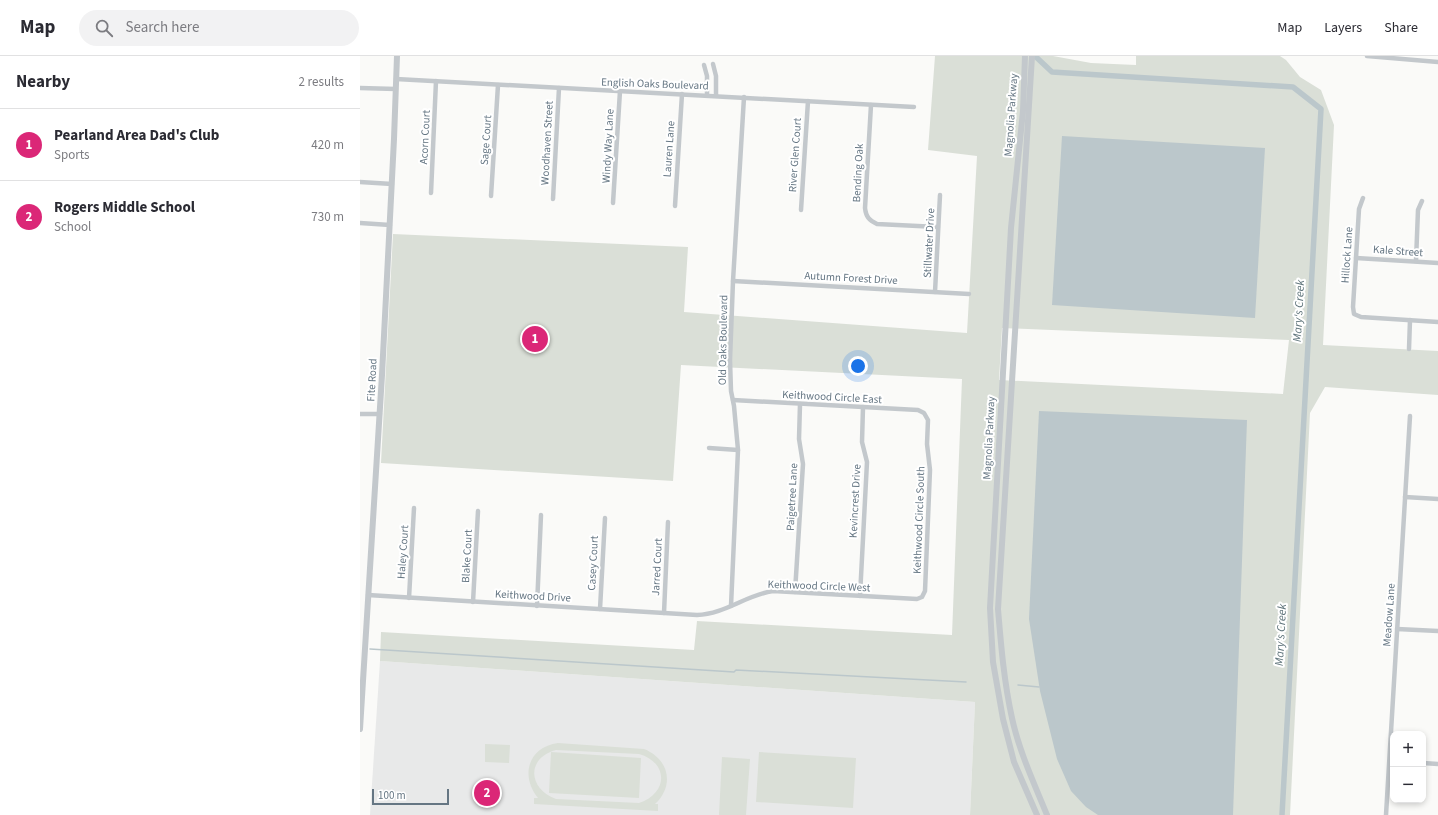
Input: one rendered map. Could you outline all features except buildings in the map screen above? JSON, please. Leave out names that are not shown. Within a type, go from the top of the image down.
[{"type":"street","name":"Fite Road","points":[[360,729],[380,414],[397,56]]},
{"type":"street","name":"Magnolia Parkway","points":[[1025,56],[1027,90],[1018,296],[998,609],[1003,662],[1015,731],[1024,760],[1047,815]]},
{"type":"street","name":"Magnolia Parkway","points":[[1032,56],[1023,110],[1010,228],[990,608],[993,662],[1007,733],[1014,762],[1037,815]]},
{"type":"street","points":[[1367,56],[1438,62]]},
{"type":"street","points":[[713,64],[716,76],[716,95]]},
{"type":"street","points":[[704,65],[707,76],[707,95]]},
{"type":"street","name":"English Oaks Boulevard","points":[[396,79],[716,95],[914,107]]},
{"type":"street","name":"Acorn Court","points":[[431,193],[436,81]]},
{"type":"street","name":"Sage Court","points":[[491,196],[498,85]]},
{"type":"street","points":[[360,88],[396,89]]},
{"type":"street","name":"Woodhaven Street","points":[[553,199],[559,88]]},
{"type":"street","name":"Windy Way Lane","points":[[613,203],[620,91]]},
{"type":"street","name":"Lauren Lane","points":[[674,206],[682,94]]},
{"type":"street","name":"Old Oaks Boulevard","points":[[731,606],[738,450],[730,374],[733,281],[744,97]]},
{"type":"street","name":"River Glen Court","points":[[801,210],[808,101]]},
{"type":"street","name":"Bending Oak","points":[[871,104],[865,208],[866,216],[877,224],[938,227]]},
{"type":"street","points":[[360,182],[392,184]]},
{"type":"street","name":"Stillwater Drive","points":[[935,292],[940,195]]},
{"type":"street","name":"Hillock Lane","points":[[1363,198],[1359,209],[1353,307],[1354,314],[1361,317],[1410,320]]},
{"type":"street","points":[[1416,261],[1418,210],[1422,201]]},
{"type":"street","points":[[360,223],[390,225]]},
{"type":"street","name":"Kale Street","points":[[1356,258],[1438,263]]},
{"type":"street","name":"Autumn Forest Drive","points":[[733,281],[969,294]]},
{"type":"street","points":[[1007,296],[1018,296]]},
{"type":"street","points":[[1409,349],[1410,320],[1438,322]]},
{"type":"street","points":[[1002,392],[1012,393]]},
{"type":"street","name":"Keithwood Circle East","points":[[733,400],[918,410],[924,413],[927,417]]},
{"type":"street","name":"Paigetree Lane","points":[[795,592],[803,464],[799,439],[800,404]]},
{"type":"street","name":"Kevincrest Drive","points":[[860,596],[867,462],[862,442],[863,407]]},
{"type":"street","points":[[360,414],[380,414]]},
{"type":"street","name":"Meadow Lane","points":[[1393,731],[1396,629],[1410,416]]},
{"type":"street","name":"Keithwood Circle South","points":[[921,598],[925,591],[930,470],[927,444],[927,417]]},
{"type":"street","points":[[709,448],[738,450]]},
{"type":"street","points":[[1405,496],[1438,498]]},
{"type":"street","name":"Haley Court","points":[[409,598],[414,508]]},
{"type":"street","name":"Blake Court","points":[[473,602],[478,511]]},
{"type":"street","points":[[537,606],[541,515]]},
{"type":"street","name":"Casey Court","points":[[600,609],[605,518]]},
{"type":"street","name":"Jarred Court","points":[[664,613],[668,522]]},
{"type":"street","name":"Keithwood Circle West","points":[[697,615],[714,613],[752,596],[773,592],[921,598]]},
{"type":"street","name":"Keithwood Drive","points":[[368,595],[697,615]]},
{"type":"street","points":[[991,619],[999,618]]},
{"type":"street","points":[[1396,629],[1438,631]]},
{"type":"street","points":[[1007,733],[1015,731]]},
{"type":"street","points":[[1426,763],[1438,764]]},
{"type":"street","name":"Meadow Lane","points":[[1386,815],[1391,767]]},
{"type":"shaded area","points":[[935,56],[1053,56],[1091,63],[1136,65],[1136,56],[1280,56],[1286,60],[1300,77],[1321,90],[1334,125],[1323,345],[1438,351],[1438,395],[1325,387],[1310,413],[1290,815],[970,815],[975,702],[380,661],[381,632],[694,650],[697,621],[952,635],[962,379],[681,365],[673,481],[381,463],[393,234],[688,247],[684,312],[967,333],[977,156],[928,150]],"holes":[[[1002,328],[1289,340],[1283,394],[999,380]]]},
{"type":"shaded area","points":[[1062,136],[1265,148],[1255,318],[1052,305]]},
{"type":"shaded area","points":[[1039,411],[1247,420],[1233,815],[1098,815],[1086,807],[1071,791],[1057,759],[1040,691],[1029,619]]},
{"type":"shaded area","points":[[380,661],[975,702],[970,815],[370,815]]},
{"type":"shaded area","points":[[558,743],[644,749],[652,753],[664,766],[667,781],[661,797],[655,804],[658,804],[658,811],[534,804],[534,798],[538,798],[529,781],[530,764],[534,756],[540,750]],"holes":[[[556,750],[639,754],[649,758],[655,764],[660,770],[661,778],[660,785],[656,792],[649,798],[639,803],[556,799],[540,788],[534,774],[535,766],[539,760],[546,754]]]},
{"type":"shaded area","points":[[485,744],[510,745],[509,763],[485,762]]},
{"type":"shaded area","points":[[551,752],[641,758],[639,798],[549,793]]},
{"type":"shaded area","points":[[759,752],[856,758],[853,808],[756,802]]},
{"type":"shaded area","points":[[722,757],[750,759],[746,815],[719,815]]},
{"type":"waterway","name":"Mary's Creek","points":[[1035,56],[1052,72],[1293,87],[1321,109],[1282,815]]},
{"type":"waterway","points":[[370,649],[734,672],[736,670],[966,682]]},
{"type":"waterway","points":[[1018,685],[1039,687]]},
{"type":"place","name":"Pearland Area Dad's Club","points":[[535,339]]},
{"type":"place","name":"Rogers Middle School","points":[[487,793]]}]
